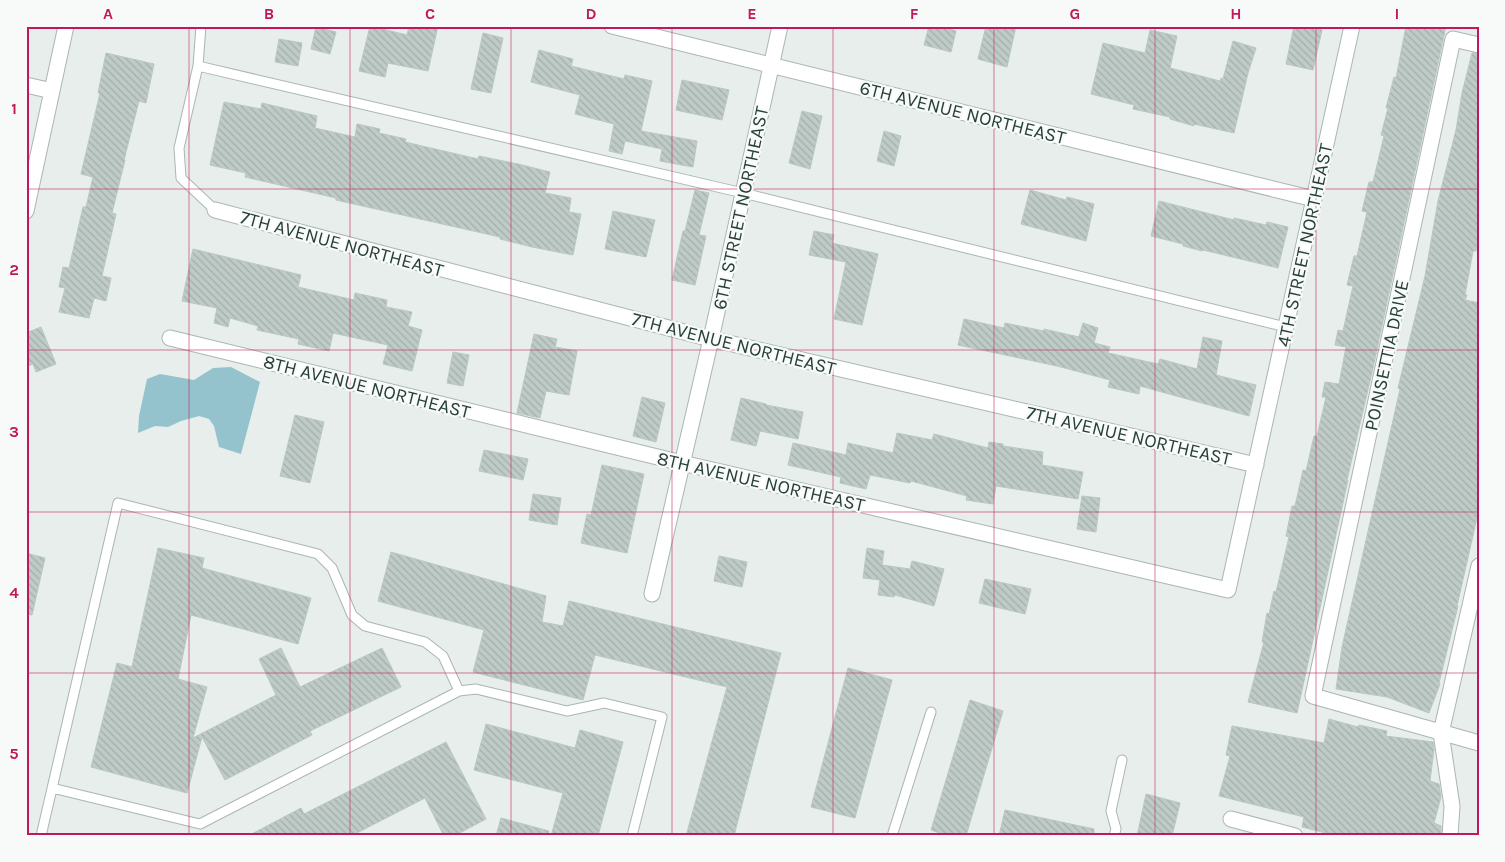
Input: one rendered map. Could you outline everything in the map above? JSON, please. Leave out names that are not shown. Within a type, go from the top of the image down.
[{"type":"street","points":[[26,211],[66,26]]},
{"type":"street","name":"6TH AVENUE NORTHEAST","points":[[612,26],[1314,199]]},
{"type":"street","name":"6TH STREET NORTHEAST","points":[[652,594],[780,26]]},
{"type":"street","name":"4TH STREET NORTHEAST","points":[[1256,465],[1352,26]]},
{"type":"street","name":"POINSETTIA DRIVE","points":[[1441,733],[1313,696],[1453,39],[1479,45]]},
{"type":"street","points":[[26,85],[52,91]]},
{"type":"street","name":"7TH AVENUE NORTHEAST","points":[[215,210],[711,339],[1256,465]]},
{"type":"street","name":"8TH AVENUE NORTHEAST","points":[[170,338],[682,463],[1228,590],[1256,465]]},
{"type":"street","points":[[1450,836],[1452,806],[1441,733],[1479,566]]},
{"type":"street","points":[[1441,733],[1479,743]]},
{"type":"street","points":[[1231,819],[1295,836]]},
{"type":"lane","points":[[201,26],[198,66],[179,148],[180,178],[215,210]]},
{"type":"lane","points":[[198,66],[743,193],[1286,327]]},
{"type":"lane","points":[[41,836],[118,504],[318,554],[332,568],[352,615],[365,626],[425,642],[443,656],[459,691]]},
{"type":"lane","points":[[52,788],[200,824],[459,691],[476,689],[567,711],[604,703],[662,717],[632,836]]},
{"type":"lane","points":[[892,836],[931,712]]},
{"type":"lane","points":[[1114,836],[1116,829],[1110,811],[1122,760]]},
{"type":"water","points":[[231,367],[260,382],[241,454],[219,447],[214,426],[209,419],[199,416],[168,427],[155,426],[138,433],[139,416],[147,379],[160,374],[194,380],[213,368]]},
{"type":"building","points":[[370,26],[407,35],[409,26],[438,26],[428,71],[388,63],[385,77],[359,71]]},
{"type":"building","points":[[929,26],[938,26],[956,31],[951,52],[924,45]]},
{"type":"building","points":[[986,26],[1016,26],[1007,67],[978,59]]},
{"type":"building","points":[[1294,26],[1306,26],[1322,30],[1313,70],[1286,64]]},
{"type":"building","points":[[1406,26],[1446,26],[1297,713],[1248,702],[1264,642],[1262,642],[1267,613],[1269,614],[1274,591],[1276,592],[1289,537],[1286,536],[1292,506],[1295,506],[1303,470],[1306,471],[1314,436],[1317,436],[1326,397],[1322,397],[1325,382],[1339,384],[1346,347],[1335,345],[1338,330],[1343,331],[1353,286],[1347,285],[1354,256],[1357,256],[1367,212],[1362,211],[1369,182],[1373,182],[1384,136],[1381,135],[1388,108],[1386,108],[1394,77],[1396,78]]},
{"type":"building","points":[[316,27],[336,32],[330,54],[311,49]]},
{"type":"building","points":[[1150,30],[1177,36],[1170,68],[1220,81],[1221,78],[1223,79],[1233,41],[1256,48],[1234,133],[1194,124],[1194,126],[1170,119],[1170,117],[1133,109],[1134,105],[1091,94],[1103,43],[1145,53]]},
{"type":"building","points":[[483,33],[503,38],[491,93],[471,89]]},
{"type":"building","points":[[279,39],[302,43],[298,66],[275,62]]},
{"type":"building","points":[[539,50],[573,59],[571,66],[624,79],[625,75],[652,81],[641,131],[697,141],[693,167],[660,161],[662,149],[625,141],[622,154],[609,151],[614,124],[575,114],[580,95],[531,82]]},
{"type":"building","points":[[106,53],[154,64],[146,103],[139,101],[112,213],[116,214],[102,276],[111,278],[106,301],[94,298],[89,318],[59,312],[65,288],[59,287],[63,267],[69,268],[83,207],[86,207],[93,177],[81,174],[100,93],[98,93]]},
{"type":"building","points":[[1472,53],[1479,54],[1479,237],[1476,251],[1473,251],[1465,300],[1479,303],[1479,509],[1440,684],[1429,713],[1387,697],[1336,689],[1342,647],[1400,389],[1398,388],[1425,276],[1438,201],[1456,130],[1462,93]]},
{"type":"building","points":[[682,80],[729,90],[722,120],[676,110]]},
{"type":"building","points":[[224,102],[261,109],[262,103],[317,116],[315,128],[355,137],[357,124],[380,129],[379,133],[406,139],[405,142],[478,159],[479,156],[550,172],[545,193],[571,198],[569,212],[581,214],[573,255],[336,200],[336,198],[245,177],[246,173],[210,165]]},
{"type":"building","points":[[802,111],[822,116],[810,169],[789,163]]},
{"type":"building","points":[[884,131],[901,136],[894,166],[877,161]]},
{"type":"building","points":[[695,190],[709,193],[699,235],[706,236],[695,285],[672,280]]},
{"type":"building","points":[[1030,190],[1066,200],[1067,197],[1094,204],[1086,241],[1021,224]]},
{"type":"building","points":[[1159,201],[1234,220],[1234,218],[1266,225],[1267,222],[1288,227],[1278,268],[1202,251],[1151,236]]},
{"type":"building","points":[[613,211],[655,220],[646,257],[605,249]]},
{"type":"building","points":[[814,231],[834,235],[832,243],[878,254],[862,325],[834,319],[846,262],[809,255]]},
{"type":"building","points":[[193,249],[301,275],[298,287],[354,300],[355,293],[387,300],[386,307],[412,312],[408,326],[422,330],[412,371],[383,364],[388,345],[333,333],[329,351],[298,344],[299,339],[257,330],[258,326],[230,318],[228,327],[214,323],[217,308],[182,301]]},
{"type":"building","points":[[964,319],[1004,328],[1005,323],[1079,337],[1083,323],[1098,328],[1094,343],[1110,347],[1108,353],[1158,364],[1160,359],[1197,369],[1203,337],[1222,341],[1216,375],[1256,385],[1249,416],[1140,386],[1139,394],[1108,387],[1110,380],[1057,366],[958,345]]},
{"type":"building","points":[[41,327],[56,364],[36,372],[33,364],[26,367],[26,333]]},
{"type":"building","points":[[534,334],[557,339],[555,347],[577,351],[569,395],[546,391],[540,418],[517,413]]},
{"type":"building","points":[[453,352],[469,355],[463,386],[447,383]]},
{"type":"building","points":[[642,397],[665,403],[656,442],[633,436]]},
{"type":"building","points":[[741,398],[803,412],[798,439],[760,431],[756,446],[731,440]]},
{"type":"building","points":[[295,415],[324,422],[310,483],[280,476]]},
{"type":"building","points":[[897,433],[932,440],[934,434],[988,448],[989,442],[1043,452],[1042,465],[1083,472],[1078,499],[996,486],[993,504],[966,500],[967,496],[911,481],[910,483],[870,475],[866,489],[840,483],[841,477],[788,465],[793,443],[846,455],[848,443],[893,453]]},
{"type":"building","points":[[484,450],[528,459],[523,480],[479,471]]},
{"type":"building","points":[[602,465],[644,474],[627,553],[581,543],[587,514],[591,515]]},
{"type":"building","points":[[533,494],[561,498],[557,525],[529,520]]},
{"type":"building","points":[[1082,496],[1100,498],[1096,532],[1077,529]]},
{"type":"building","points":[[158,548],[204,558],[202,568],[311,598],[298,644],[191,615],[178,679],[207,687],[193,738],[276,695],[259,659],[281,648],[300,687],[382,648],[401,687],[310,731],[312,735],[225,780],[202,737],[187,793],[91,767],[117,663],[132,667]]},
{"type":"building","points":[[867,548],[884,551],[882,565],[910,569],[912,561],[944,569],[934,606],[895,595],[894,597],[878,595],[880,580],[863,578]]},
{"type":"building","points":[[391,552],[546,596],[542,622],[563,626],[569,601],[781,653],[734,836],[686,836],[727,687],[595,655],[583,700],[473,672],[484,630],[378,601]]},
{"type":"building","points":[[26,553],[45,558],[32,615],[26,614]]},
{"type":"building","points":[[719,556],[747,562],[742,587],[714,581]]},
{"type":"building","points":[[985,579],[1031,589],[1025,614],[979,603]]},
{"type":"building","points":[[848,668],[892,680],[855,818],[811,807]]},
{"type":"building","points":[[970,700],[1003,711],[966,836],[948,836],[931,830]]},
{"type":"building","points":[[1329,719],[1358,727],[1359,725],[1387,731],[1386,736],[1433,742],[1434,749],[1430,781],[1439,784],[1441,797],[1434,823],[1441,826],[1441,836],[1344,836],[1326,833],[1302,827],[1304,817],[1219,796],[1230,756],[1226,755],[1232,726],[1324,743]]},
{"type":"building","points":[[486,724],[575,748],[580,730],[623,742],[598,836],[551,836],[563,793],[474,770]]},
{"type":"building","points":[[446,742],[486,819],[454,836],[444,836],[425,798],[351,836],[248,836],[301,808],[304,814]]},
{"type":"building","points":[[1146,794],[1180,803],[1172,836],[1137,836]]},
{"type":"building","points":[[1005,810],[1094,829],[1094,836],[999,836]]},
{"type":"building","points":[[501,818],[549,831],[548,836],[496,836]]}]
